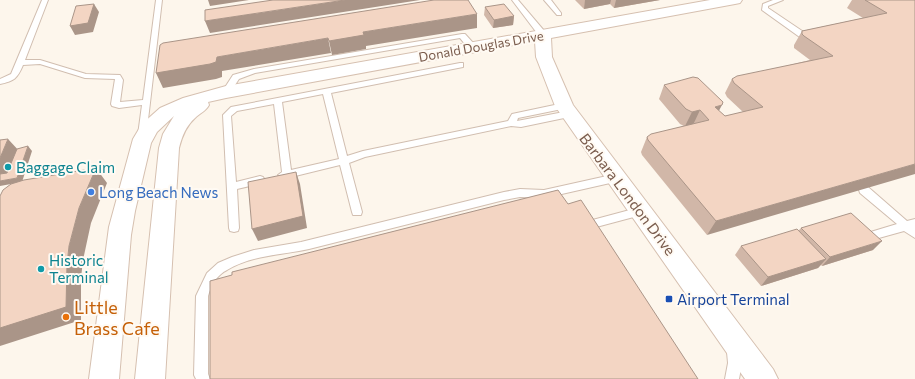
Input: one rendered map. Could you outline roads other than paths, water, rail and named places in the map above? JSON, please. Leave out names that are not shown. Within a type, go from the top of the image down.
[{"type":"street","name":"Donald Douglas Drive","points":[[104,379],[122,211],[143,139],[151,127],[168,112],[186,103],[226,92],[735,0]]},
{"type":"street","name":"Barbara London Drive","points":[[543,35],[544,57],[566,110],[763,379]]},
{"type":"street","name":"Donald Douglas Drive","points":[[150,379],[169,148],[173,132],[180,121],[188,113],[203,102],[226,92]]},
{"type":"lane","points":[[0,82],[12,78],[20,63],[45,0]]},
{"type":"lane","points":[[143,139],[159,0]]},
{"type":"lane","points":[[514,0],[543,35]]},
{"type":"lane","points":[[547,0],[559,14]]},
{"type":"lane","points":[[780,0],[765,5],[764,9],[811,41]]},
{"type":"lane","points":[[20,63],[40,62],[85,76],[118,78],[120,80],[115,104],[119,105],[147,102]]},
{"type":"lane","points":[[234,228],[227,115],[234,109],[460,65]]},
{"type":"lane","points":[[326,91],[357,212]]},
{"type":"lane","points":[[278,100],[287,174]]},
{"type":"lane","points":[[231,187],[345,161],[363,154],[510,123],[521,124],[566,110]]},
{"type":"lane","points":[[203,379],[201,376],[202,296],[205,284],[214,272],[226,264],[240,259],[298,247],[504,196],[520,193],[544,194],[616,178]]},
{"type":"lane","points":[[864,190],[910,224],[915,234]]},
{"type":"lane","points":[[585,226],[641,211]]},
{"type":"lane","points":[[868,237],[910,224]]},
{"type":"lane","points":[[730,334],[735,363],[732,379]]},
{"type":"place","name":"Baggage Claim","points":[[8,167]]},
{"type":"place","name":"Long Beach News","points":[[91,192]]},
{"type":"place","name":"Historic Terminal","points":[[41,269]]},
{"type":"place","name":"Airport Terminal","points":[[669,299]]},
{"type":"place","name":"Little Brass Cafe","points":[[66,317]]}]
